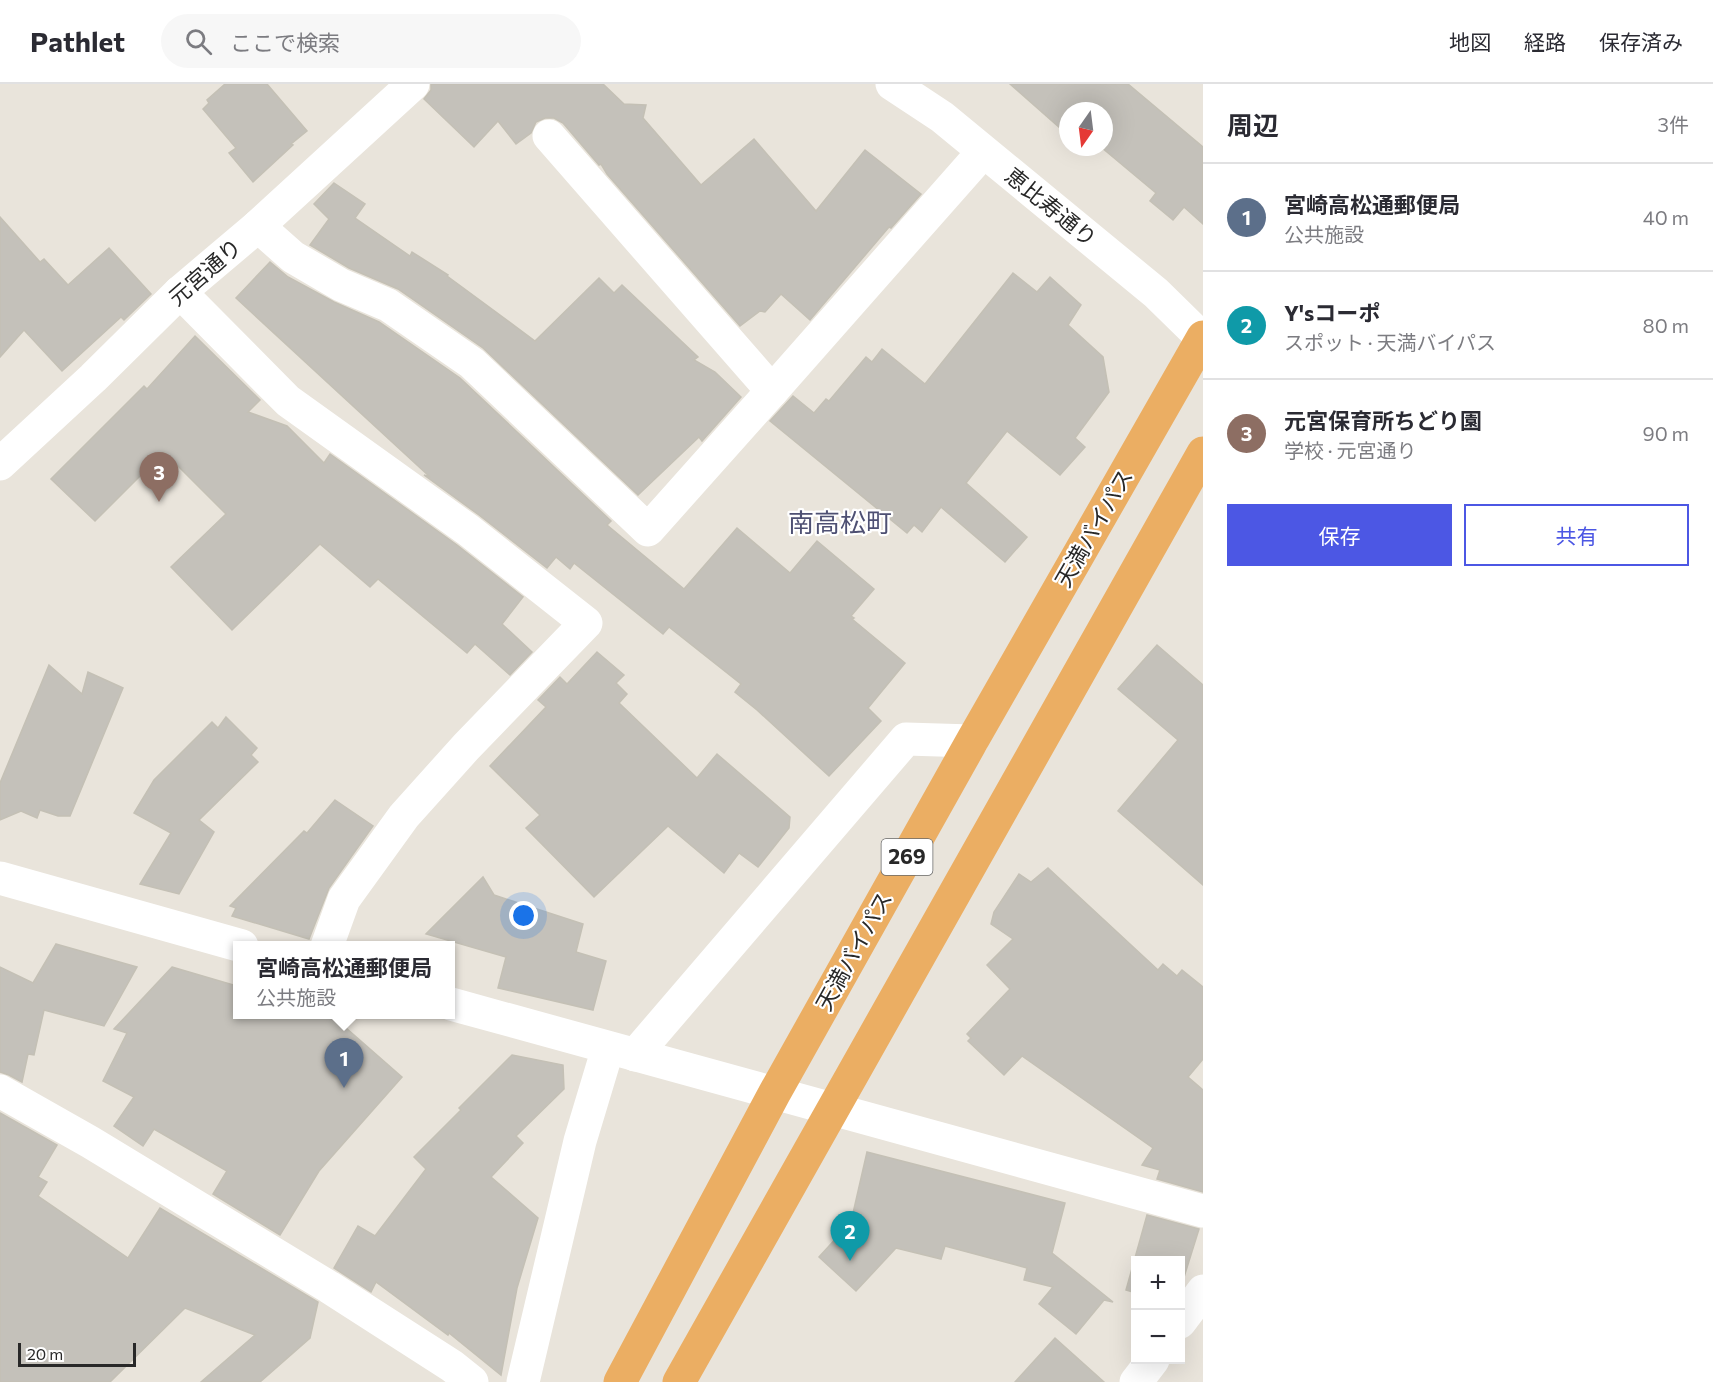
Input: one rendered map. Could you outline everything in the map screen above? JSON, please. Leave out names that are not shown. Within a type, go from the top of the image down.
[{"type":"highway","name":"天満バイパス","points":[[620,1382],[774,1094],[972,741],[1203,338]]},
{"type":"highway","name":"269","points":[[679,1382],[1203,453]]},
{"type":"street","name":"元宮通り","points":[[0,464],[93,378],[180,292],[258,226],[413,84]]},
{"type":"street","name":"恵比寿通り","points":[[892,84],[942,117],[1156,293],[1203,338]]},
{"type":"street","points":[[549,136],[772,391]]},
{"type":"street","points":[[258,226],[293,257],[341,285],[387,305],[472,363],[648,530],[983,152]]},
{"type":"street","points":[[180,292],[288,401],[468,530],[586,623],[466,747],[404,816],[344,899],[328,941]]},
{"type":"street","points":[[523,1382],[580,1141],[622,1052],[906,739],[972,741]]},
{"type":"street","points":[[0,878],[233,943]]},
{"type":"street","points":[[455,1005],[1203,1211]]},
{"type":"street","points":[[0,1090],[329,1287],[452,1366],[472,1382]]},
{"type":"street","points":[[1185,1315],[1203,1291]]},
{"type":"street","points":[[1136,1382],[1149,1364]]},
{"type":"building","points":[[225,84],[267,84],[307,131],[253,182],[229,153],[236,148],[203,109],[209,103],[207,100]]},
{"type":"building","points":[[431,84],[603,84],[624,104],[646,105],[643,118],[701,185],[754,139],[816,211],[865,150],[921,194],[891,228],[889,227],[810,320],[781,294],[765,312],[760,311],[740,326],[563,123],[554,118],[545,118],[536,122],[531,133],[516,144],[498,121],[474,147],[424,99],[431,90]]},
{"type":"building","points":[[1010,84],[1128,84],[1203,147],[1203,224],[1184,207],[1173,220],[1150,201],[1156,193],[1112,156],[1113,102],[1059,102],[1059,127]]},
{"type":"building","points":[[334,183],[365,204],[355,218],[410,256],[412,252],[448,275],[535,341],[599,278],[614,293],[622,285],[698,357],[694,360],[715,372],[741,397],[702,441],[699,437],[638,495],[483,348],[398,289],[349,268],[310,245],[329,219],[314,204]]},
{"type":"building","points":[[0,217],[40,262],[44,259],[68,285],[109,248],[151,294],[124,320],[121,317],[62,371],[24,330],[0,357]]},
{"type":"building","points":[[270,262],[288,277],[334,302],[379,322],[460,378],[611,521],[607,525],[684,589],[737,528],[790,573],[817,541],[874,589],[851,616],[854,618],[852,619],[905,663],[868,708],[881,721],[829,776],[735,692],[741,684],[669,627],[663,634],[574,563],[570,569],[556,557],[547,568],[424,475],[430,477],[236,298]]},
{"type":"building","points":[[1013,273],[1037,292],[1050,277],[1081,305],[1068,325],[1103,357],[1109,392],[1075,438],[1085,447],[1060,475],[1007,431],[966,483],[1027,537],[1005,562],[941,507],[922,532],[914,525],[907,533],[770,421],[793,396],[814,413],[826,399],[829,401],[866,357],[872,362],[882,349],[925,384]]},
{"type":"building","points":[[195,336],[260,400],[248,412],[287,426],[324,463],[330,454],[457,545],[523,597],[502,624],[532,652],[510,675],[475,644],[467,653],[378,579],[370,587],[320,544],[232,630],[171,567],[226,514],[164,452],[95,521],[51,479],[144,386],[147,389]]},
{"type":"building","points":[[1157,645],[1203,685],[1203,885],[1118,811],[1178,740],[1118,689]]},
{"type":"building","points":[[597,652],[624,675],[616,683],[627,694],[619,703],[697,778],[717,754],[790,817],[789,828],[758,867],[739,853],[724,873],[668,826],[594,897],[526,828],[540,815],[490,766],[546,707],[538,700],[560,677],[567,684]]},
{"type":"building","points":[[49,665],[82,694],[88,672],[123,688],[70,816],[58,816],[40,810],[37,818],[21,811],[0,820],[0,783]]},
{"type":"building","points":[[226,717],[257,748],[251,755],[258,762],[199,820],[214,832],[179,894],[140,884],[171,833],[134,813],[154,780],[212,722],[218,728]]},
{"type":"building","points":[[335,800],[373,826],[329,888],[309,939],[232,916],[236,908],[230,906],[304,831],[307,833]]},
{"type":"building","points":[[1048,868],[1158,970],[1163,964],[1177,976],[1182,970],[1203,987],[1203,1059],[1188,1077],[1203,1090],[1203,1192],[1157,1179],[1160,1170],[1142,1165],[1153,1148],[1022,1056],[1004,1075],[968,1041],[971,1038],[967,1034],[1010,989],[987,965],[1013,939],[991,924],[994,912],[1019,874],[1031,882]]},
{"type":"building","points":[[483,877],[494,895],[583,924],[576,952],[606,961],[593,1010],[498,988],[506,957],[426,934]]},
{"type":"building","points":[[56,944],[137,967],[104,1026],[44,1010],[34,1055],[28,1054],[22,1082],[0,1072],[0,967],[33,983]]},
{"type":"building","points":[[172,967],[233,985],[233,1019],[336,1019],[402,1077],[319,1171],[280,1235],[213,1194],[227,1171],[154,1129],[143,1146],[114,1126],[134,1097],[103,1081],[127,1033],[114,1029]]},
{"type":"building","points":[[512,1055],[563,1065],[564,1089],[516,1136],[523,1143],[491,1177],[538,1218],[517,1288],[501,1375],[449,1333],[448,1335],[376,1282],[371,1292],[334,1268],[358,1226],[375,1236],[426,1169],[414,1157]]},
{"type":"building","points":[[0,1113],[57,1145],[38,1177],[47,1182],[38,1196],[128,1258],[160,1208],[318,1302],[310,1338],[260,1382],[201,1382],[255,1335],[185,1308],[110,1382],[0,1382]]},
{"type":"building","points":[[867,1152],[1065,1203],[1052,1253],[1113,1302],[1104,1300],[1076,1334],[1039,1304],[1053,1287],[1024,1280],[1027,1268],[945,1246],[941,1259],[896,1248],[856,1291],[819,1257],[851,1222]]},
{"type":"building","points":[[1147,1215],[1199,1229],[1185,1274],[1185,1256],[1136,1256]]},
{"type":"building","points":[[1131,1272],[1131,1292],[1126,1290]]},
{"type":"building","points":[[1055,1338],[1104,1382],[1015,1382]]},
{"type":"place","name":"元宮保育所ちどり園","points":[[159,502]]},
{"type":"place","name":"宮崎高松通郵便局","points":[[344,1088]]},
{"type":"place","name":"Y'sコーポ","points":[[850,1261]]},
{"type":"district","name":"南高松町","points":[[840,523]]}]
